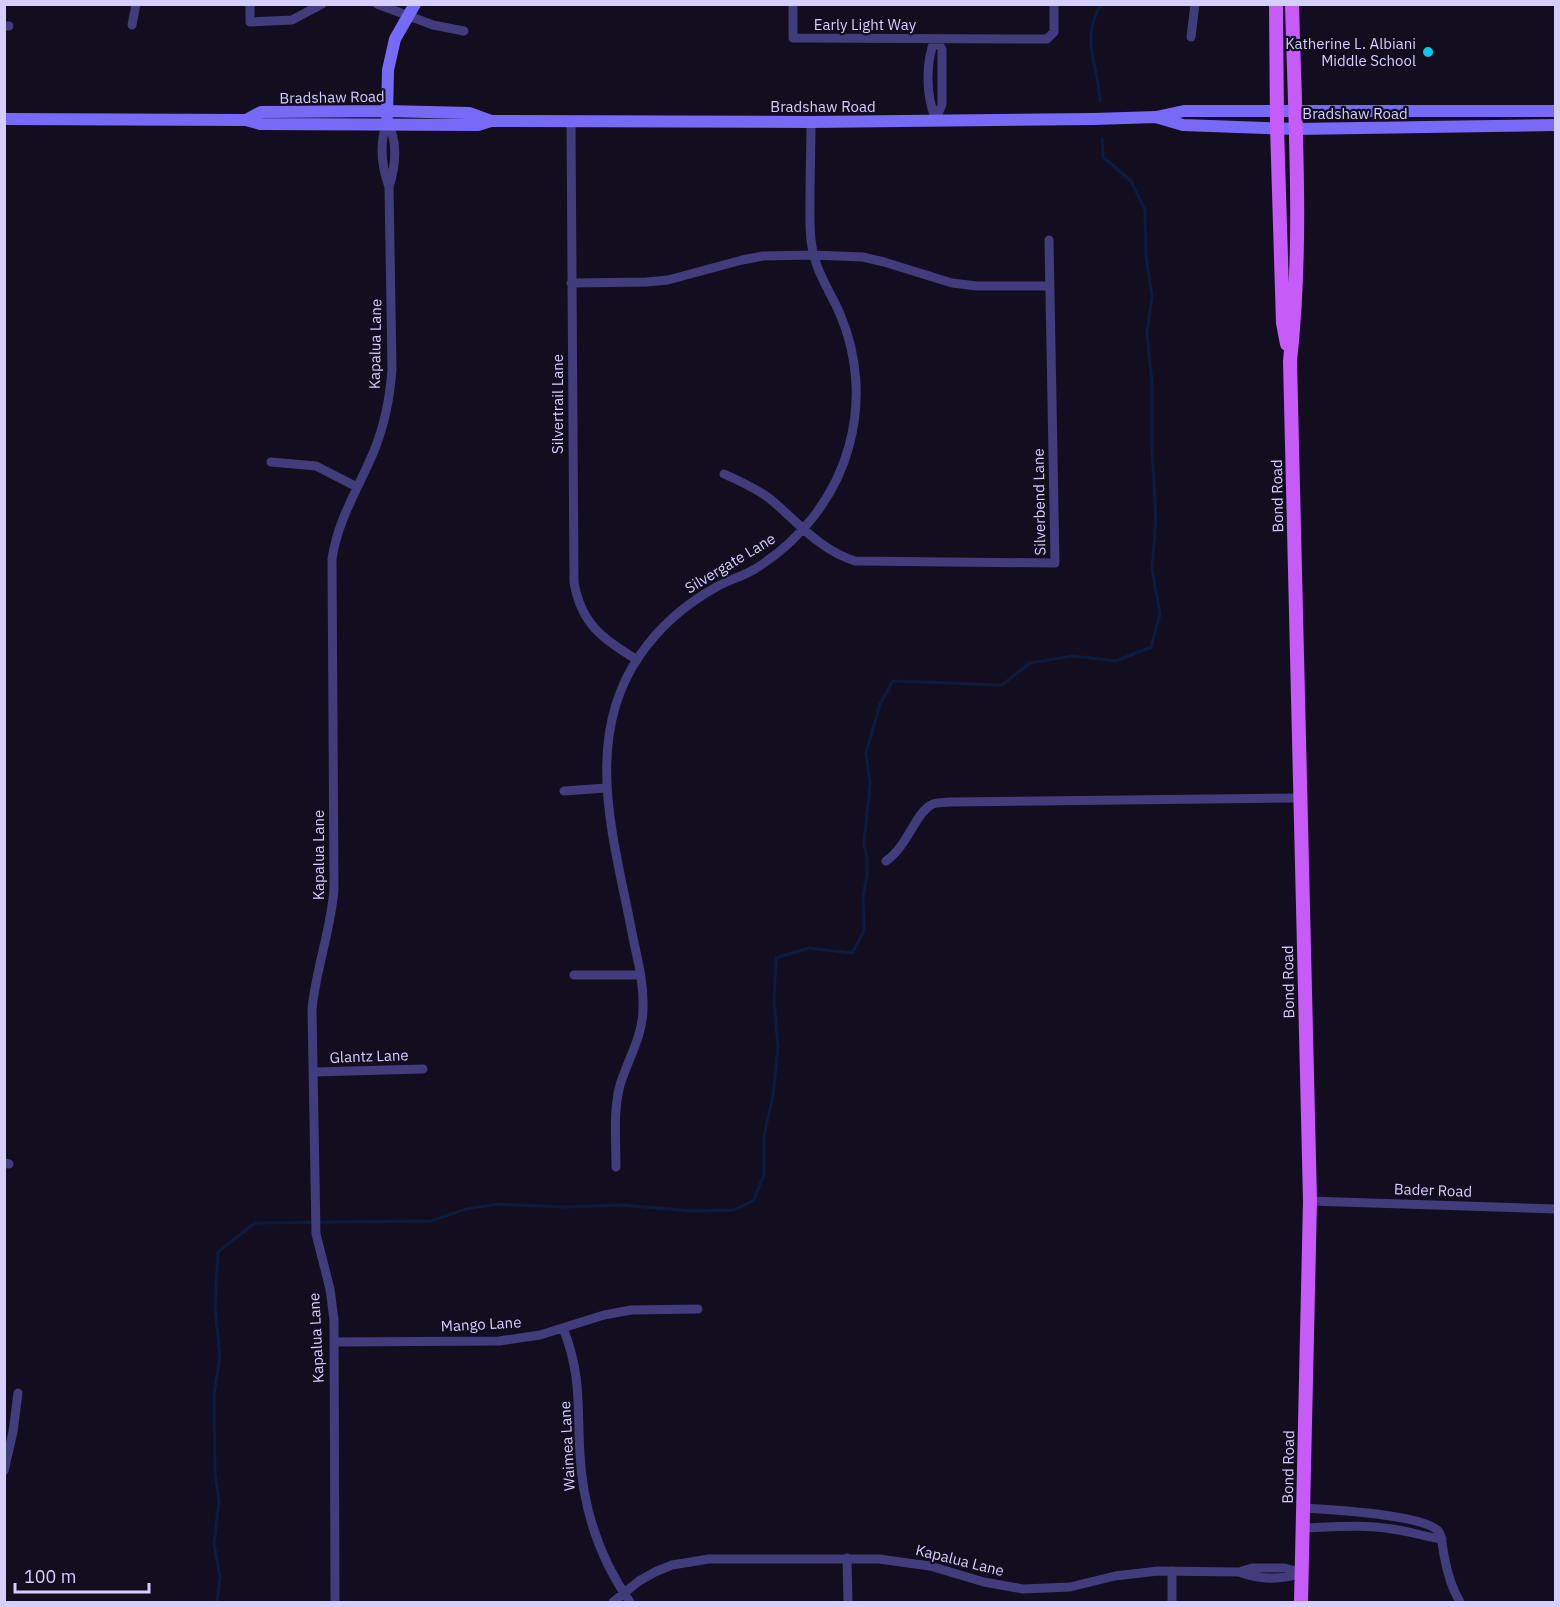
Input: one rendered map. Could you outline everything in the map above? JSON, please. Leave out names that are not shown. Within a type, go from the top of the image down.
[{"type":"main road","name":"Bond Road","points":[[1276,4],[1283,323],[1290,361]]},
{"type":"main road","name":"Bond Road","points":[[1292,4],[1298,240],[1290,361],[1310,1201],[1301,1602]]},
{"type":"main road","points":[[387,117],[388,70],[395,39],[412,10]]},
{"type":"main road","name":"Bradshaw Road","points":[[4,119],[246,120],[261,124],[387,117],[478,125],[491,121],[811,122],[1156,117],[1184,111],[1556,111]]},
{"type":"main road","name":"Bradshaw Road","points":[[1156,117],[1183,125],[1295,129],[1556,125]]},
{"type":"main road","points":[[1280,220],[1287,246],[1288,283],[1296,292]]},
{"type":"street","points":[[132,25],[136,4]]},
{"type":"street","points":[[250,4],[250,22],[292,20],[322,4]]},
{"type":"street","points":[[377,4],[412,10],[433,25],[464,31]]},
{"type":"street","name":"Early Light Way","points":[[793,4],[793,38],[935,39],[930,51],[929,104],[936,120]]},
{"type":"street","points":[[935,39],[1047,39],[1054,32],[1054,4]]},
{"type":"street","points":[[1191,37],[1195,4]]},
{"type":"street","name":"Kapalua Lane","points":[[335,1602],[334,1342],[332,1305],[316,1234],[315,1072],[312,1009],[314,986],[328,934],[334,889],[332,559],[341,522],[383,426],[390,394],[392,369],[389,187],[394,173],[394,134],[387,117]]},
{"type":"street","name":"Silvertrail Lane","points":[[571,121],[573,582],[579,603],[589,623],[610,643],[637,660]]},
{"type":"street","name":"Silvergate Lane","points":[[616,1167],[616,1119],[619,1089],[642,1026],[644,995],[606,788],[606,757],[611,719],[625,682],[637,660],[656,634],[682,610],[771,558],[803,529],[824,501],[842,466],[851,436],[856,404],[856,379],[848,337],[842,317],[813,255],[810,232],[811,122]]},
{"type":"street","name":"Silverbend Lane","points":[[803,529],[830,551],[867,562],[1055,563],[1049,240]]},
{"type":"street","points":[[571,283],[668,280],[763,256],[846,255],[874,259],[952,283],[977,286],[1050,286]]},
{"type":"street","points":[[272,462],[316,466],[357,487]]},
{"type":"street","points":[[724,474],[752,487],[768,498],[803,529]]},
{"type":"street","points":[[564,791],[606,788]]},
{"type":"street","points":[[886,861],[896,855],[922,814],[931,805],[950,802],[1300,798]]},
{"type":"street","points":[[574,975],[640,975]]},
{"type":"street","name":"Glantz Lane","points":[[315,1072],[423,1069]]},
{"type":"street","name":"Bader Road","points":[[1310,1201],[1556,1209]]},
{"type":"street","name":"Mango Lane","points":[[334,1342],[499,1341],[540,1335],[604,1315],[630,1310],[698,1309]]},
{"type":"street","name":"Waimea Lane","points":[[563,1328],[577,1375],[580,1454],[586,1500],[602,1553],[630,1602]]},
{"type":"street","points":[[4,1471],[13,1432],[18,1393]]},
{"type":"street","points":[[1304,1508],[1391,1515],[1438,1530],[1442,1539],[1448,1574],[1460,1602]]},
{"type":"street","points":[[1304,1528],[1391,1528],[1442,1539]]},
{"type":"street","points":[[847,1558],[848,1602]]},
{"type":"street","name":"Kapalua Lane","points":[[613,1602],[655,1572],[672,1564],[690,1560],[847,1558],[910,1562],[999,1586],[1023,1589],[1070,1587],[1136,1572],[1239,1572],[1252,1568],[1286,1568],[1302,1573]]},
{"type":"street","points":[[1172,1571],[1172,1602]]},
{"type":"waterway","points":[[1100,101],[1091,41],[1095,17],[1101,4]]},
{"type":"waterway","points":[[217,1602],[220,1577],[214,1544],[219,1502],[215,1473],[214,1395],[220,1356],[215,1307],[218,1252],[255,1223],[431,1221],[466,1209],[498,1204],[564,1207],[622,1205],[692,1211],[734,1210],[754,1200],[764,1174],[764,1135],[773,1096],[778,1047],[774,999],[776,958],[809,948],[852,953],[864,931],[863,896],[867,876],[864,844],[870,784],[866,753],[880,704],[893,681],[1002,685],[1030,663],[1073,656],[1116,661],[1151,647],[1160,614],[1152,569],[1156,520],[1152,447],[1152,384],[1147,333],[1152,297],[1146,256],[1145,210],[1131,181],[1103,157],[1102,138]]},
{"type":"place","name":"Katherine L. Albiani Middle School","points":[[1428,52]]}]
